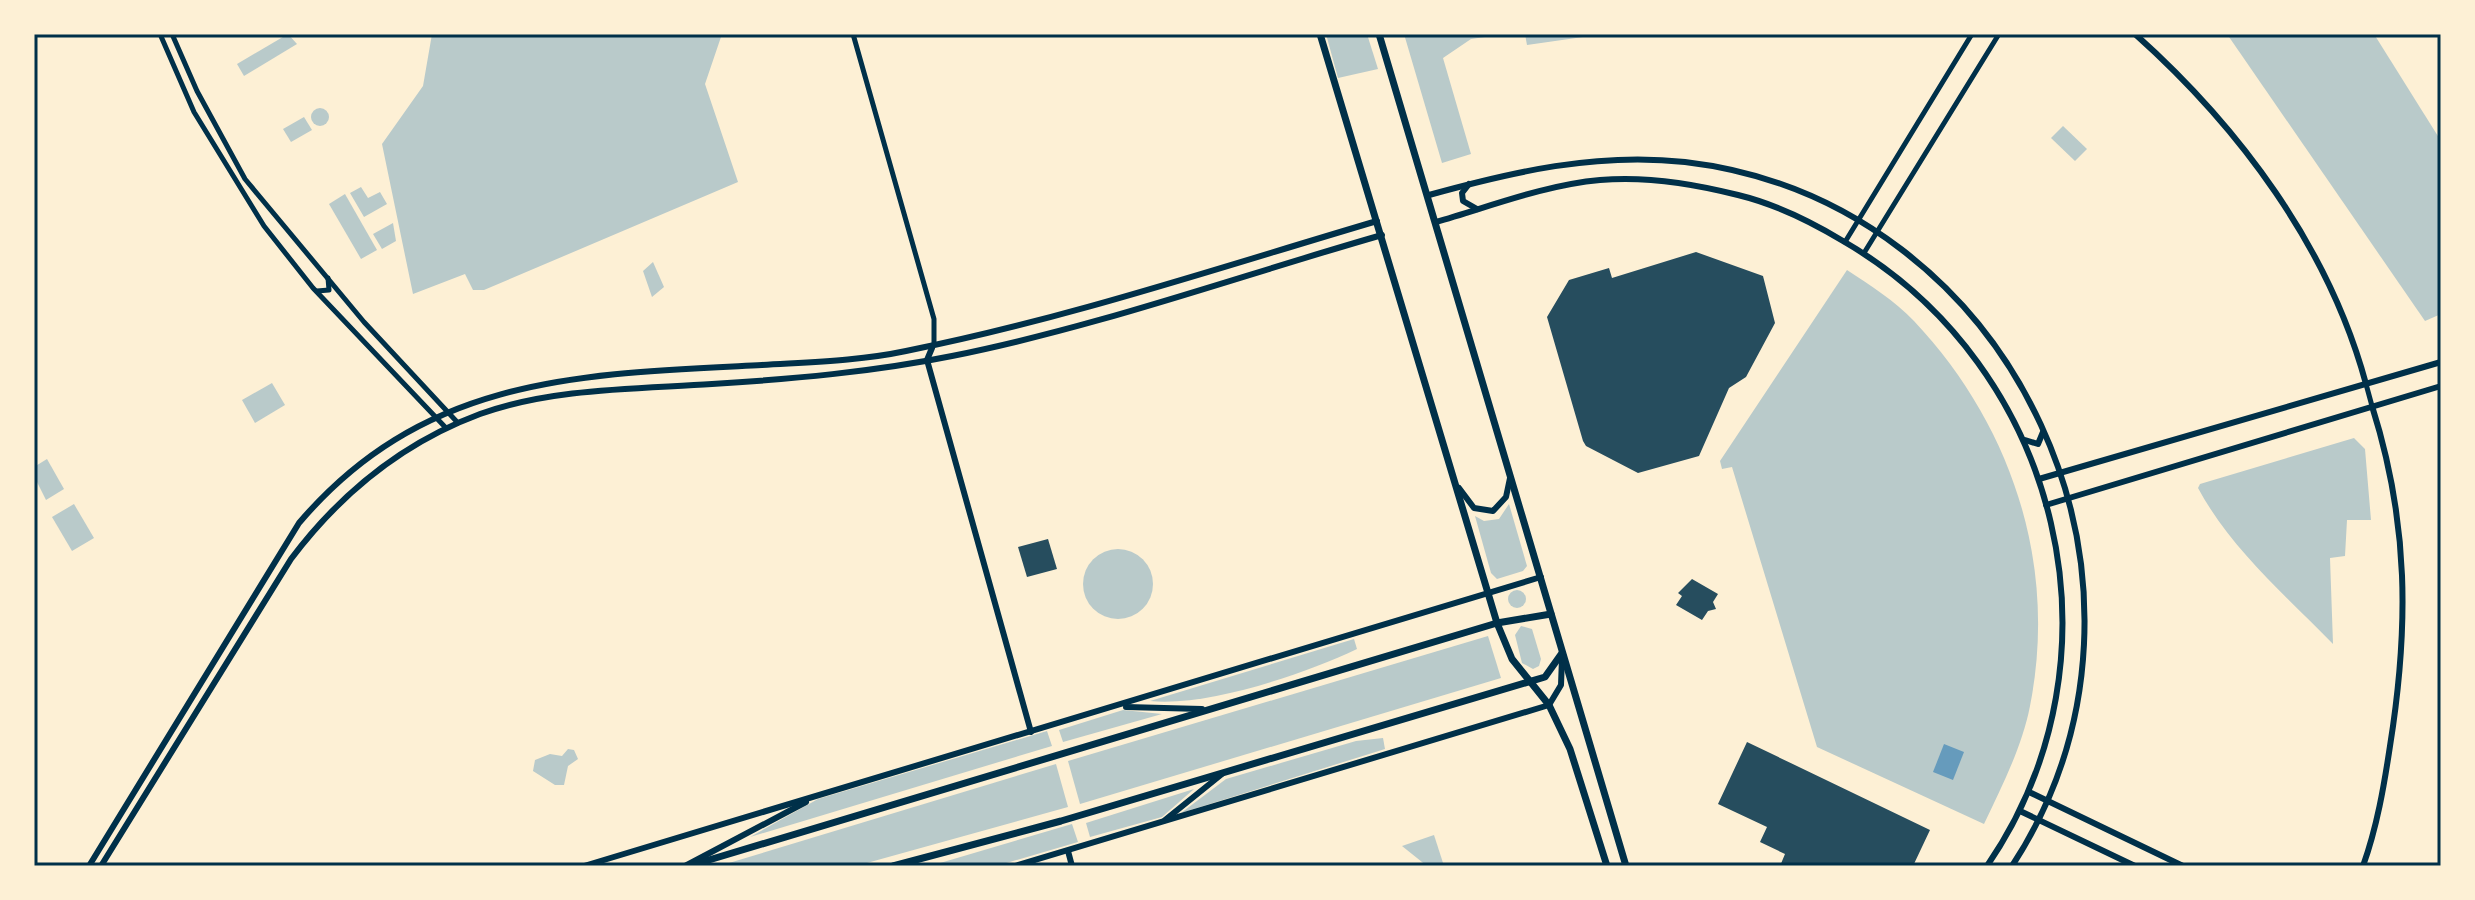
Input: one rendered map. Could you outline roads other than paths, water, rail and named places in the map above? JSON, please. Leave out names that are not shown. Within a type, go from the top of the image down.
[{"type":"main road","points":[[1320,34],[1497,623],[1512,659],[1549,705],[1570,749],[1607,866]]},
{"type":"main road","points":[[1379,34],[1626,866]]},
{"type":"main road","points":[[687,866],[1497,623],[1551,614]]},
{"type":"main road","points":[[893,866],[1061,821],[1527,680],[1551,672],[1562,653]]},
{"type":"street","points":[[160,34],[190,104],[230,175],[313,288],[446,428]]},
{"type":"street","points":[[172,34],[197,91],[245,179],[364,322],[458,423]]},
{"type":"street","points":[[853,34],[937,330],[927,360],[1031,732]]},
{"type":"street","points":[[1845,242],[1972,34]]},
{"type":"street","points":[[1864,253],[1999,34]]},
{"type":"street","points":[[2135,34],[2176,71],[2232,133],[2282,203],[2335,299],[2366,384],[2396,507],[2403,572],[2404,647],[2386,774],[2363,866]]},
{"type":"street","points":[[1429,195],[1572,162],[1685,162],[1779,185],[1857,221],[1876,232],[1965,305],[1995,342],[2026,389],[2061,474],[2078,530],[2085,605],[2083,670],[2077,717],[2048,801],[2012,866]]},
{"type":"street","points":[[1436,222],[1554,188],[1600,180],[1679,184],[1738,195],[1788,211],[1864,253],[1919,294],[1961,337],[1994,383],[2022,437],[2039,479],[2055,533],[2062,646],[2051,726],[2029,792],[1987,866]]},
{"type":"street","points":[[1469,184],[1462,193],[1463,201],[1472,209],[1481,209]]},
{"type":"street","points":[[89,866],[299,523],[326,493],[364,459],[436,416],[503,392],[554,382],[826,361],[934,346],[1009,329],[1377,221]]},
{"type":"street","points":[[101,866],[291,559],[313,531],[335,505],[373,473],[446,428],[483,413],[551,397],[826,375],[927,360],[1079,323],[1382,235]]},
{"type":"street","points":[[313,288],[318,292],[329,290],[327,276]]},
{"type":"street","points":[[2039,479],[2441,362]]},
{"type":"street","points":[[2046,505],[2441,386]]},
{"type":"street","points":[[2022,437],[2035,445],[2042,441],[2043,431]]},
{"type":"street","points":[[1457,485],[1474,508],[1493,511],[1506,497],[1510,469]]},
{"type":"street","points":[[584,866],[1120,707],[1541,577]]},
{"type":"street","points":[[1015,866],[1549,705],[1561,685],[1562,653]]},
{"type":"street","points":[[1120,707],[1178,711],[1218,709]]},
{"type":"street","points":[[1162,822],[1227,770]]},
{"type":"street","points":[[2029,792],[2183,866]]},
{"type":"street","points":[[687,866],[816,797]]},
{"type":"street","points":[[2020,811],[2135,866]]},
{"type":"street","points":[[1068,851],[1072,866]]},
{"type":"water","points":[[1944,744],[1964,752],[1953,780],[1933,772]]}]
